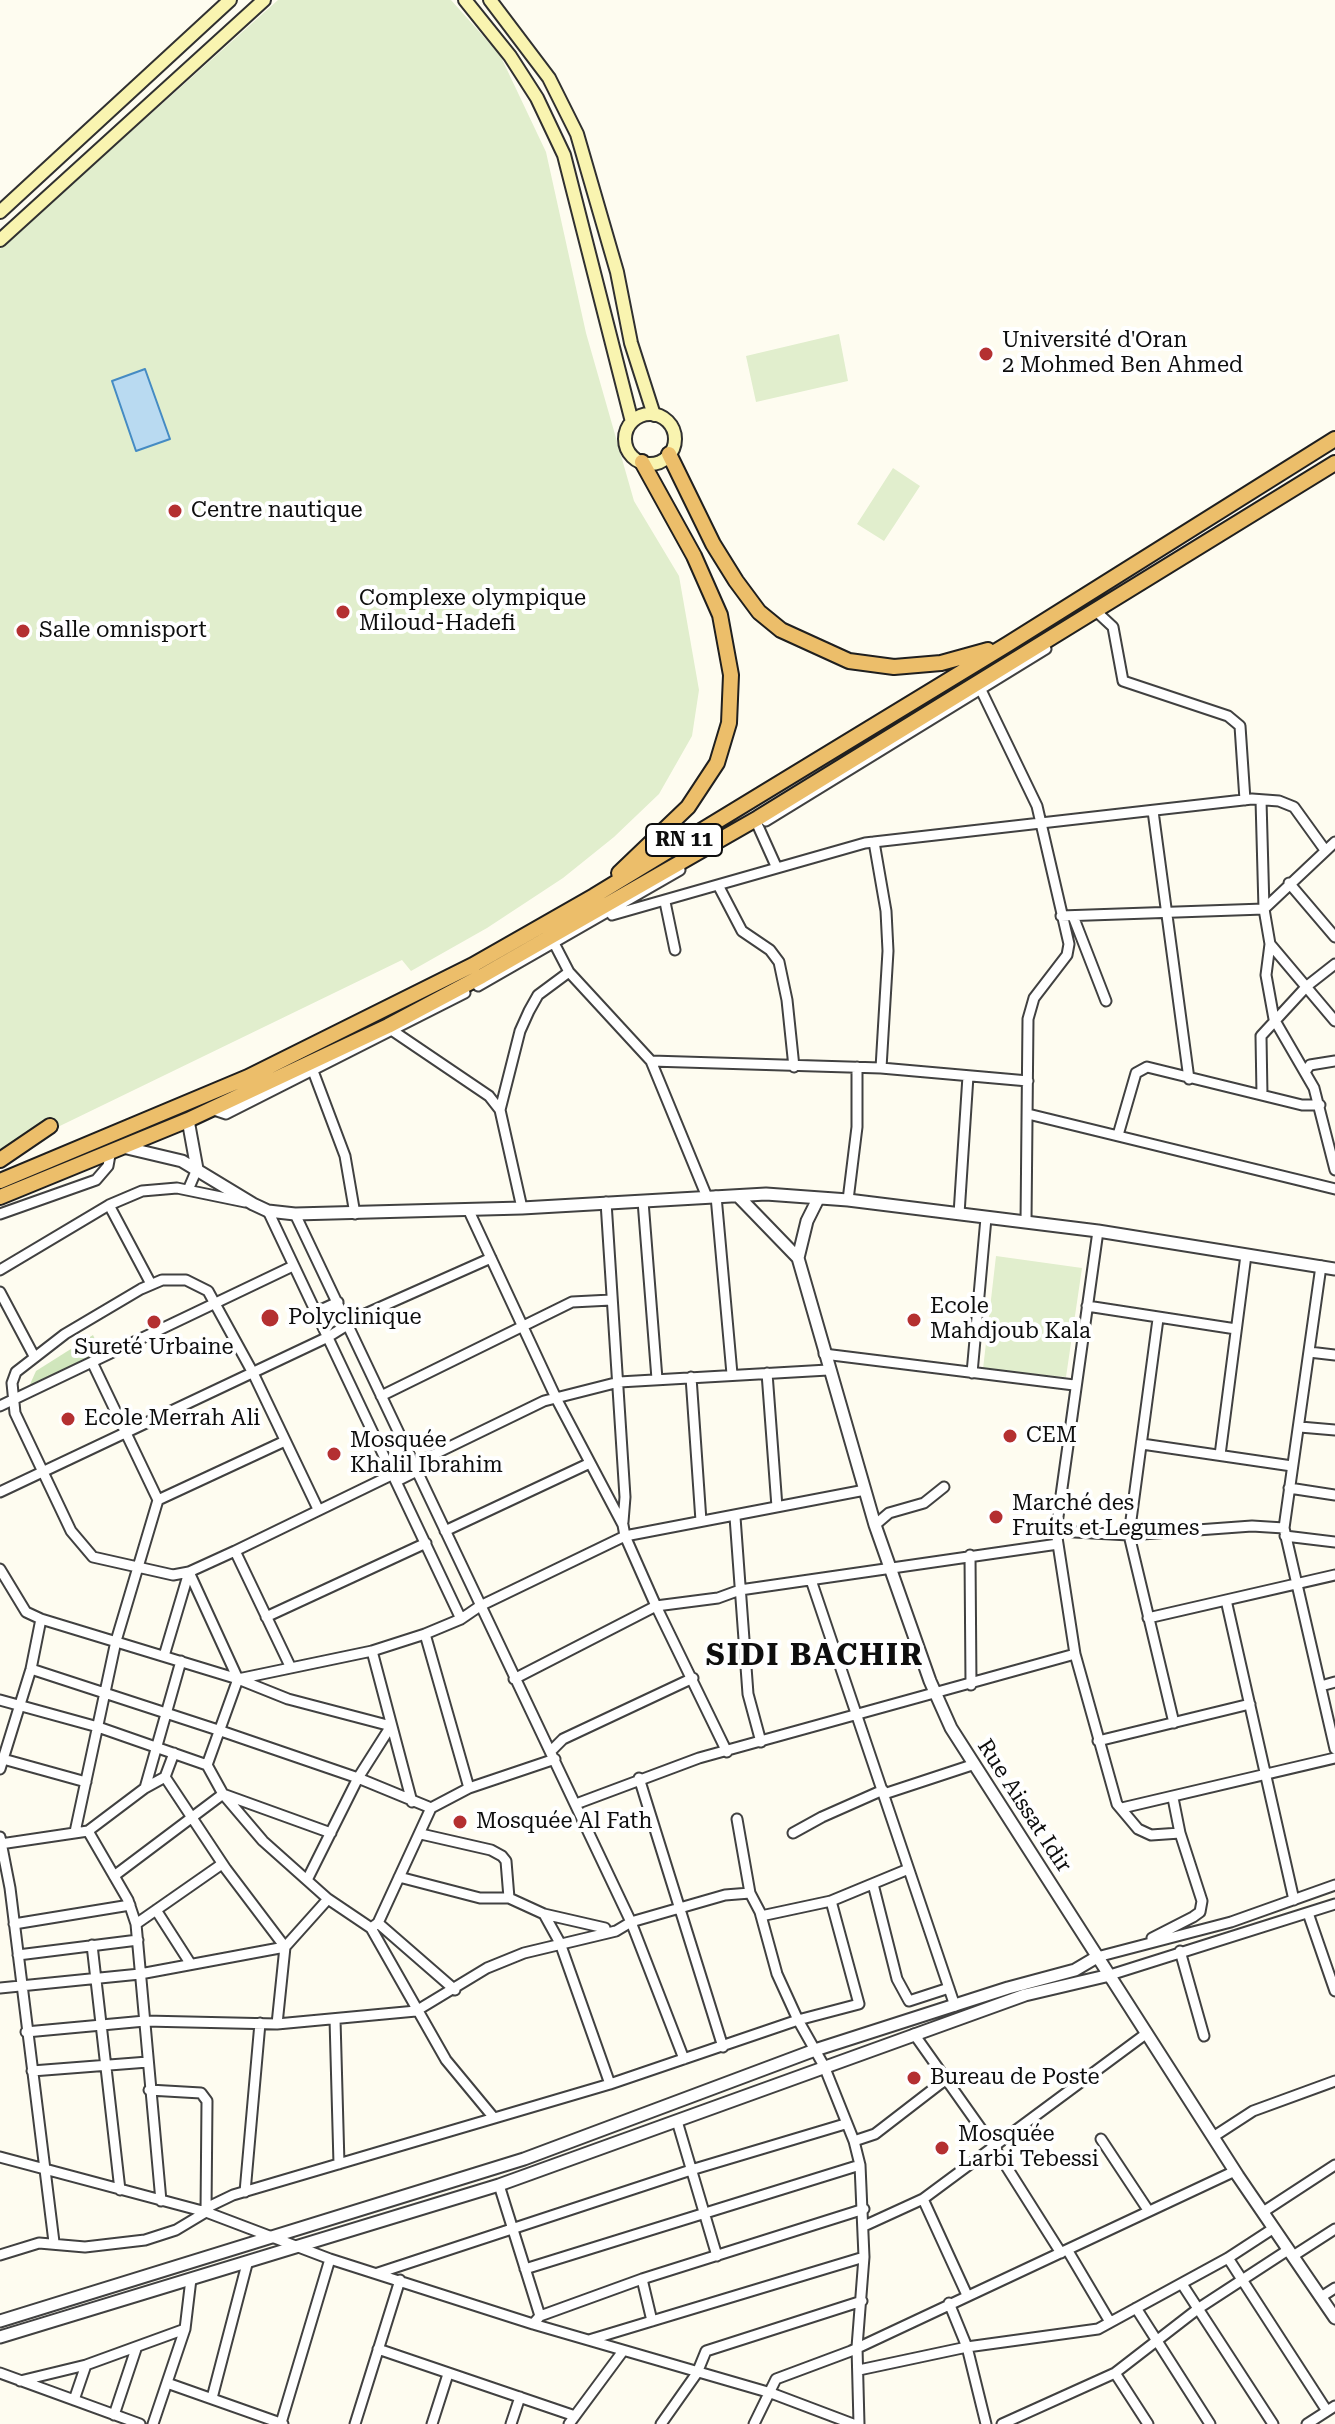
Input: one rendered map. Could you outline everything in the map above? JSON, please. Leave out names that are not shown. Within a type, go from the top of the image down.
[{"type":"highway","name":"RN 11","points":[[0,1181],[248,1077],[473,965],[594,896],[1008,644],[1335,439]]},
{"type":"highway","points":[[669,454],[713,544],[736,581],[759,612],[781,630],[849,661],[894,667],[941,663],[1008,644]]},
{"type":"highway","points":[[594,896],[688,807],[717,763],[729,723],[730,667],[720,615],[694,556],[642,462]]},
{"type":"highway","name":"RN 11","points":[[0,1197],[127,1148],[388,1026],[482,976],[758,818],[1102,610],[1335,463]]},
{"type":"highway","points":[[0,1160],[50,1126]]},
{"type":"main road","points":[[0,212],[230,0]]},
{"type":"main road","points":[[0,240],[264,0]]},
{"type":"main road","points":[[465,0],[510,56],[537,98],[564,155],[632,422]]},
{"type":"main road","points":[[490,0],[549,78],[577,134],[617,272],[631,343],[654,415]]},
{"type":"main road","points":[[642,415],[654,415],[665,420],[673,430],[674,442],[669,454],[660,461],[642,462],[631,456],[625,445],[626,433],[632,422],[642,415]]},
{"type":"street","points":[[211,1109],[226,1114],[393,1031],[555,945],[981,690],[1102,610],[1113,627],[1123,681],[1221,712],[1240,726],[1245,800]]},
{"type":"street","points":[[981,690],[1030,791],[1041,823],[1069,949],[1034,998],[1030,1010],[1026,1222]]},
{"type":"street","points":[[601,918],[665,902],[776,866],[874,842],[1245,800],[1294,807],[1332,846],[1264,909],[1061,916]]},
{"type":"street","points":[[1261,800],[1264,909],[1270,944],[1266,975],[1274,1019],[1320,1105],[1335,1170]]},
{"type":"street","points":[[1153,811],[1189,1079]]},
{"type":"street","points":[[758,826],[776,866]]},
{"type":"street","points":[[874,842],[886,911],[888,951],[881,1068]]},
{"type":"street","points":[[1289,883],[1335,937]]},
{"type":"street","points":[[718,885],[742,931],[770,950],[779,962],[787,1000],[794,1067]]},
{"type":"street","points":[[665,902],[675,950]]},
{"type":"street","points":[[1073,916],[1106,1001]]},
{"type":"street","points":[[1270,944],[1335,1021]]},
{"type":"street","points":[[555,945],[569,972],[651,1061],[711,1196],[732,1374]]},
{"type":"street","points":[[1262,1095],[1261,1036],[1307,986],[1335,964]]},
{"type":"street","points":[[500,1110],[520,1031],[529,1011],[538,995],[569,972]]},
{"type":"street","points":[[393,1031],[489,1096],[500,1110],[522,1208]]},
{"type":"street","points":[[651,1061],[881,1068],[1028,1081]]},
{"type":"street","points":[[1305,1072],[1310,1065],[1335,1061]]},
{"type":"street","points":[[848,1200],[857,1127],[857,1067]]},
{"type":"street","points":[[1118,1135],[1136,1073],[1147,1067],[1302,1105],[1320,1105]]},
{"type":"street","points":[[313,1071],[345,1156],[355,1214]]},
{"type":"street","points":[[959,1214],[968,1076]]},
{"type":"street","points":[[1028,1114],[1335,1189]]},
{"type":"street","points":[[188,1120],[197,1169],[188,1190]]},
{"type":"street","points":[[127,1148],[165,1155],[197,1169],[268,1211],[295,1214],[522,1208],[711,1196],[848,1200],[1098,1231],[1335,1269],[1335,1262]]},
{"type":"street","points":[[0,1214],[96,1180],[108,1166],[110,1155]]},
{"type":"street","points":[[0,1270],[109,1205],[160,1188],[188,1190],[253,1204]]},
{"type":"street","points":[[738,1196],[798,1258]]},
{"type":"street","points":[[798,1258],[807,1221],[818,1199]]},
{"type":"street","points":[[643,1201],[657,1379]]},
{"type":"street","points":[[606,1202],[625,1497],[624,1531]]},
{"type":"street","points":[[109,1205],[151,1284]]},
{"type":"street","points":[[468,1209],[727,1752]]},
{"type":"street","points":[[268,1211],[461,1619]]},
{"type":"street","points":[[295,1214],[631,1922],[684,2059]]},
{"type":"street","points":[[972,1373],[986,1218]]},
{"type":"street","points":[[1098,1231],[1074,1385],[1056,1531],[1075,1654],[1117,1804],[1138,1829],[1151,1835],[1180,1833]]},
{"type":"street","points":[[1220,1455],[1246,1255]]},
{"type":"street","points":[[0,1492],[491,1258]]},
{"type":"street","name":"Rue Aissat Idir","points":[[798,1258],[875,1525],[893,1568],[936,1696],[972,1765],[1235,2171],[1335,2318]]},
{"type":"street","points":[[0,1406],[293,1266]]},
{"type":"street","points":[[1321,1266],[1285,1532],[1335,1749]]},
{"type":"street","points":[[318,1509],[253,1373],[208,1291],[186,1280],[162,1280],[151,1284],[34,1356],[16,1372],[12,1383],[15,1413],[71,1531],[93,1557],[173,1575],[189,1572],[318,1509],[395,1478],[556,1398],[616,1383],[828,1370]]},
{"type":"street","points":[[0,1292],[34,1356]]},
{"type":"street","points":[[381,1396],[572,1302],[611,1300]]},
{"type":"street","points":[[316,1312],[338,1302]]},
{"type":"street","points":[[1087,1306],[1236,1329]]},
{"type":"street","points":[[1158,1319],[1129,1535],[1174,1723]]},
{"type":"street","points":[[1309,1352],[1335,1355]]},
{"type":"street","points":[[824,1354],[1074,1385]]},
{"type":"street","points":[[75,1832],[116,1641],[158,1500],[92,1362]]},
{"type":"street","points":[[767,1373],[777,1507]]},
{"type":"street","points":[[691,1377],[701,1521]]},
{"type":"street","points":[[1300,1427],[1335,1430]]},
{"type":"street","points":[[158,1500],[285,1441]]},
{"type":"street","points":[[1142,1444],[1292,1466]]},
{"type":"street","points":[[445,1531],[590,1463]]},
{"type":"street","points":[[875,1525],[889,1513],[924,1503],[944,1487]]},
{"type":"street","points":[[1289,1488],[1335,1495]]},
{"type":"street","points":[[238,1679],[372,1651],[425,1634],[461,1619],[480,1606],[624,1531],[735,1517],[865,1490]]},
{"type":"street","points":[[735,1517],[748,1694],[761,1742]]},
{"type":"street","points":[[1056,1531],[1129,1535],[1252,1526],[1335,1542]]},
{"type":"street","points":[[266,1617],[426,1543]]},
{"type":"street","points":[[514,1679],[656,1606],[718,1598],[740,1590],[1058,1544]]},
{"type":"street","points":[[235,1551],[290,1666]]},
{"type":"street","points":[[970,1555],[971,1685]]},
{"type":"street","points":[[0,1571],[26,1612],[41,1619],[238,1679],[288,1699],[391,1726]]},
{"type":"street","points":[[164,1656],[189,1572]]},
{"type":"street","points":[[189,1572],[238,1679],[207,1765]]},
{"type":"street","points":[[1148,1618],[1335,1575]]},
{"type":"street","points":[[811,1580],[884,1792],[906,1870],[955,2006]]},
{"type":"street","points":[[1226,1600],[1294,1900]]},
{"type":"street","points":[[41,1619],[31,1669],[1,1764],[86,1782]]},
{"type":"street","points":[[425,1634],[469,1788]]},
{"type":"street","points":[[372,1651],[412,1802]]},
{"type":"street","points":[[576,1804],[639,1778],[1075,1654]]},
{"type":"street","points":[[145,1788],[181,1661]]},
{"type":"street","points":[[31,1669],[358,1778],[431,1808]]},
{"type":"street","points":[[374,1926],[431,1808],[469,1788],[553,1755],[563,1739],[693,1678]]},
{"type":"street","points":[[1321,1686],[1335,1682]]},
{"type":"street","points":[[0,1700],[98,1727],[207,1765],[223,1794],[263,1841],[328,1899],[374,1926],[455,1990]]},
{"type":"street","points":[[1098,1741],[1250,1704]]},
{"type":"street","points":[[307,1880],[358,1778],[391,1726]]},
{"type":"street","points":[[54,2242],[14,1924],[5,1890],[0,1841],[88,1831],[145,1788],[165,1777],[174,1753]]},
{"type":"street","points":[[1122,1808],[1335,1758]]},
{"type":"street","points":[[793,1833],[884,1792],[972,1765]]},
{"type":"street","points":[[165,1777],[222,1864],[285,1947]]},
{"type":"street","points":[[639,1778],[677,1908],[723,2047]]},
{"type":"street","points":[[223,1794],[331,1833]]},
{"type":"street","points":[[114,1876],[223,1794]]},
{"type":"street","points":[[1146,1943],[1200,1912],[1202,1901],[1180,1833],[1173,1798]]},
{"type":"street","points":[[0,2172],[2,2158],[206,2210],[272,2239],[330,2259],[536,2320],[623,2351],[771,2393],[856,2424],[857,2347],[864,2257],[860,2165],[854,2141],[824,2066],[777,1974],[761,1916],[750,1893],[737,1819]]},
{"type":"street","points":[[88,1831],[130,1905],[136,1924],[161,2201]]},
{"type":"street","points":[[421,1834],[491,1850],[502,1856],[509,1898]]},
{"type":"street","points":[[136,1924],[222,1864]]},
{"type":"street","points":[[761,1916],[831,1901],[906,1870]]},
{"type":"street","points":[[399,1877],[480,1898],[509,1898],[544,1914],[616,1931]]},
{"type":"street","points":[[873,1884],[897,1979],[909,2001],[949,1988]]},
{"type":"street","points":[[0,2321],[524,2159],[815,2050],[1075,1970],[1097,1957],[1231,1922],[1335,1885]]},
{"type":"street","points":[[26,2032],[145,2021],[277,2024],[416,2011],[487,1968],[560,1943],[616,1931],[631,1922],[677,1908],[725,1895],[750,1893]]},
{"type":"street","points":[[277,2024],[285,1947],[328,1899]]},
{"type":"street","points":[[0,2255],[30,2245],[54,2242],[102,2247],[145,2240],[176,2230],[206,2210],[245,2192],[610,2084],[859,2002],[831,1901]]},
{"type":"street","points":[[0,2337],[499,2185],[1025,1995],[1110,1975],[1335,1904]]},
{"type":"street","points":[[14,1924],[130,1905]]},
{"type":"street","points":[[156,1910],[190,1963]]},
{"type":"street","points":[[1308,1913],[1335,1991]]},
{"type":"street","points":[[544,1914],[560,1943],[610,2084]]},
{"type":"street","points":[[374,1926],[416,2011],[446,2060],[494,2118]]},
{"type":"street","points":[[18,1955],[138,1940]]},
{"type":"street","points":[[92,1945],[120,2190]]},
{"type":"street","points":[[0,1988],[140,1974],[285,1947]]},
{"type":"street","points":[[1180,1951],[1204,2036]]},
{"type":"street","points":[[335,2019],[339,2164]]},
{"type":"street","points":[[245,2192],[260,2023]]},
{"type":"street","points":[[864,2226],[923,2199],[1147,2033]]},
{"type":"street","points":[[914,2034],[994,2147],[1110,2322]]},
{"type":"street","points":[[32,2071],[148,2062]]},
{"type":"street","points":[[854,2141],[875,2134],[945,2080]]},
{"type":"street","points":[[1213,2137],[1253,2111],[1335,2081]]},
{"type":"street","points":[[149,2090],[201,2093],[207,2101],[206,2210]]},
{"type":"street","points":[[677,2121],[717,2256]]},
{"type":"street","points":[[378,2273],[512,2227],[845,2124]]},
{"type":"street","points":[[1101,2139],[1148,2210]]},
{"type":"street","points":[[525,2269],[704,2216],[860,2165]]},
{"type":"street","points":[[1263,2212],[1335,2165]]},
{"type":"street","points":[[754,2424],[776,2379],[857,2347],[1235,2171]]},
{"type":"street","points":[[499,2185],[525,2269],[536,2320]]},
{"type":"street","points":[[923,2199],[967,2295]]},
{"type":"street","points":[[536,2320],[642,2279],[864,2209]]},
{"type":"street","points":[[859,2370],[967,2347],[1098,2329],[1228,2258],[1274,2228]]},
{"type":"street","points":[[1002,2424],[1115,2373],[1199,2308],[1241,2280],[1335,2229]]},
{"type":"street","points":[[589,2340],[864,2257]]},
{"type":"street","points":[[1228,2258],[1331,2408],[1307,2424]]},
{"type":"street","points":[[167,2383],[282,2424],[330,2259]]},
{"type":"street","points":[[212,2398],[247,2264]]},
{"type":"street","points":[[153,2424],[185,2329],[191,2279]]},
{"type":"street","points":[[642,2279],[652,2321]]},
{"type":"street","points":[[355,2424],[400,2280]]},
{"type":"street","points":[[1182,2284],[1273,2424]]},
{"type":"street","points":[[1321,2297],[1335,2288]]},
{"type":"street","points":[[661,2424],[697,2373],[706,2351],[862,2301]]},
{"type":"street","points":[[949,2303],[967,2347],[986,2424]]},
{"type":"street","points":[[1136,2308],[1156,2344],[1210,2424]]},
{"type":"street","points":[[20,2381],[86,2365],[185,2329]]},
{"type":"street","points":[[114,2415],[136,2349]]},
{"type":"street","points":[[378,2349],[520,2397],[572,2420],[623,2351]]},
{"type":"street","points":[[74,2400],[86,2365]]},
{"type":"street","points":[[0,2373],[140,2424]]},
{"type":"street","points":[[1115,2373],[1148,2424]]},
{"type":"street","points":[[432,2424],[448,2374]]},
{"type":"street","points":[[511,2424],[520,2397]]},
{"type":"green space","name":"Complexe olympique Miloud-Hadefi","points":[[278,0],[451,0],[500,55],[546,152],[586,333],[634,501],[679,576],[699,690],[692,736],[659,794],[614,837],[563,878],[487,928],[411,971],[402,960],[0,1155],[0,249]]},
{"type":"green space","points":[[839,334],[848,381],[756,402],[746,356]]},
{"type":"green space","points":[[893,468],[920,486],[884,541],[857,524]]},
{"type":"green space","points":[[996,1256],[1082,1268],[1066,1377],[983,1369]]},
{"type":"green space","points":[[93,1335],[102,1355],[27,1391],[36,1371]]},
{"type":"water","points":[[145,369],[170,439],[136,451],[112,381]]},
{"type":"place","name":"Université d'Oran 2 Mohmed Ben Ahmed","points":[[986,354]]},
{"type":"place","name":"Centre nautique","points":[[175,511]]},
{"type":"place","name":"Complexe olympique Miloud-Hadefi","points":[[343,612]]},
{"type":"place","name":"Salle omnisport","points":[[23,631]]},
{"type":"place","name":"Polyclinique","points":[[270,1318]]},
{"type":"place","name":"Ecole Mahdjoub Kala","points":[[914,1320]]},
{"type":"place","name":"Sureté Urbaine","points":[[154,1322]]},
{"type":"place","name":"Ecole Merrah Ali","points":[[68,1419]]},
{"type":"place","name":"CEM","points":[[1010,1436]]},
{"type":"place","name":"Mosquée Khalil Ibrahim","points":[[334,1454]]},
{"type":"place","name":"Marché des Fruits et Legumes","points":[[996,1517]]},
{"type":"place","name":"Mosquée Al Fath","points":[[460,1822]]},
{"type":"place","name":"Bureau de Poste","points":[[914,2078]]},
{"type":"place","name":"Mosquée Larbi Tebessi","points":[[942,2148]]},
{"type":"district","name":"SIDI BACHIR","points":[[815,1656]]}]
